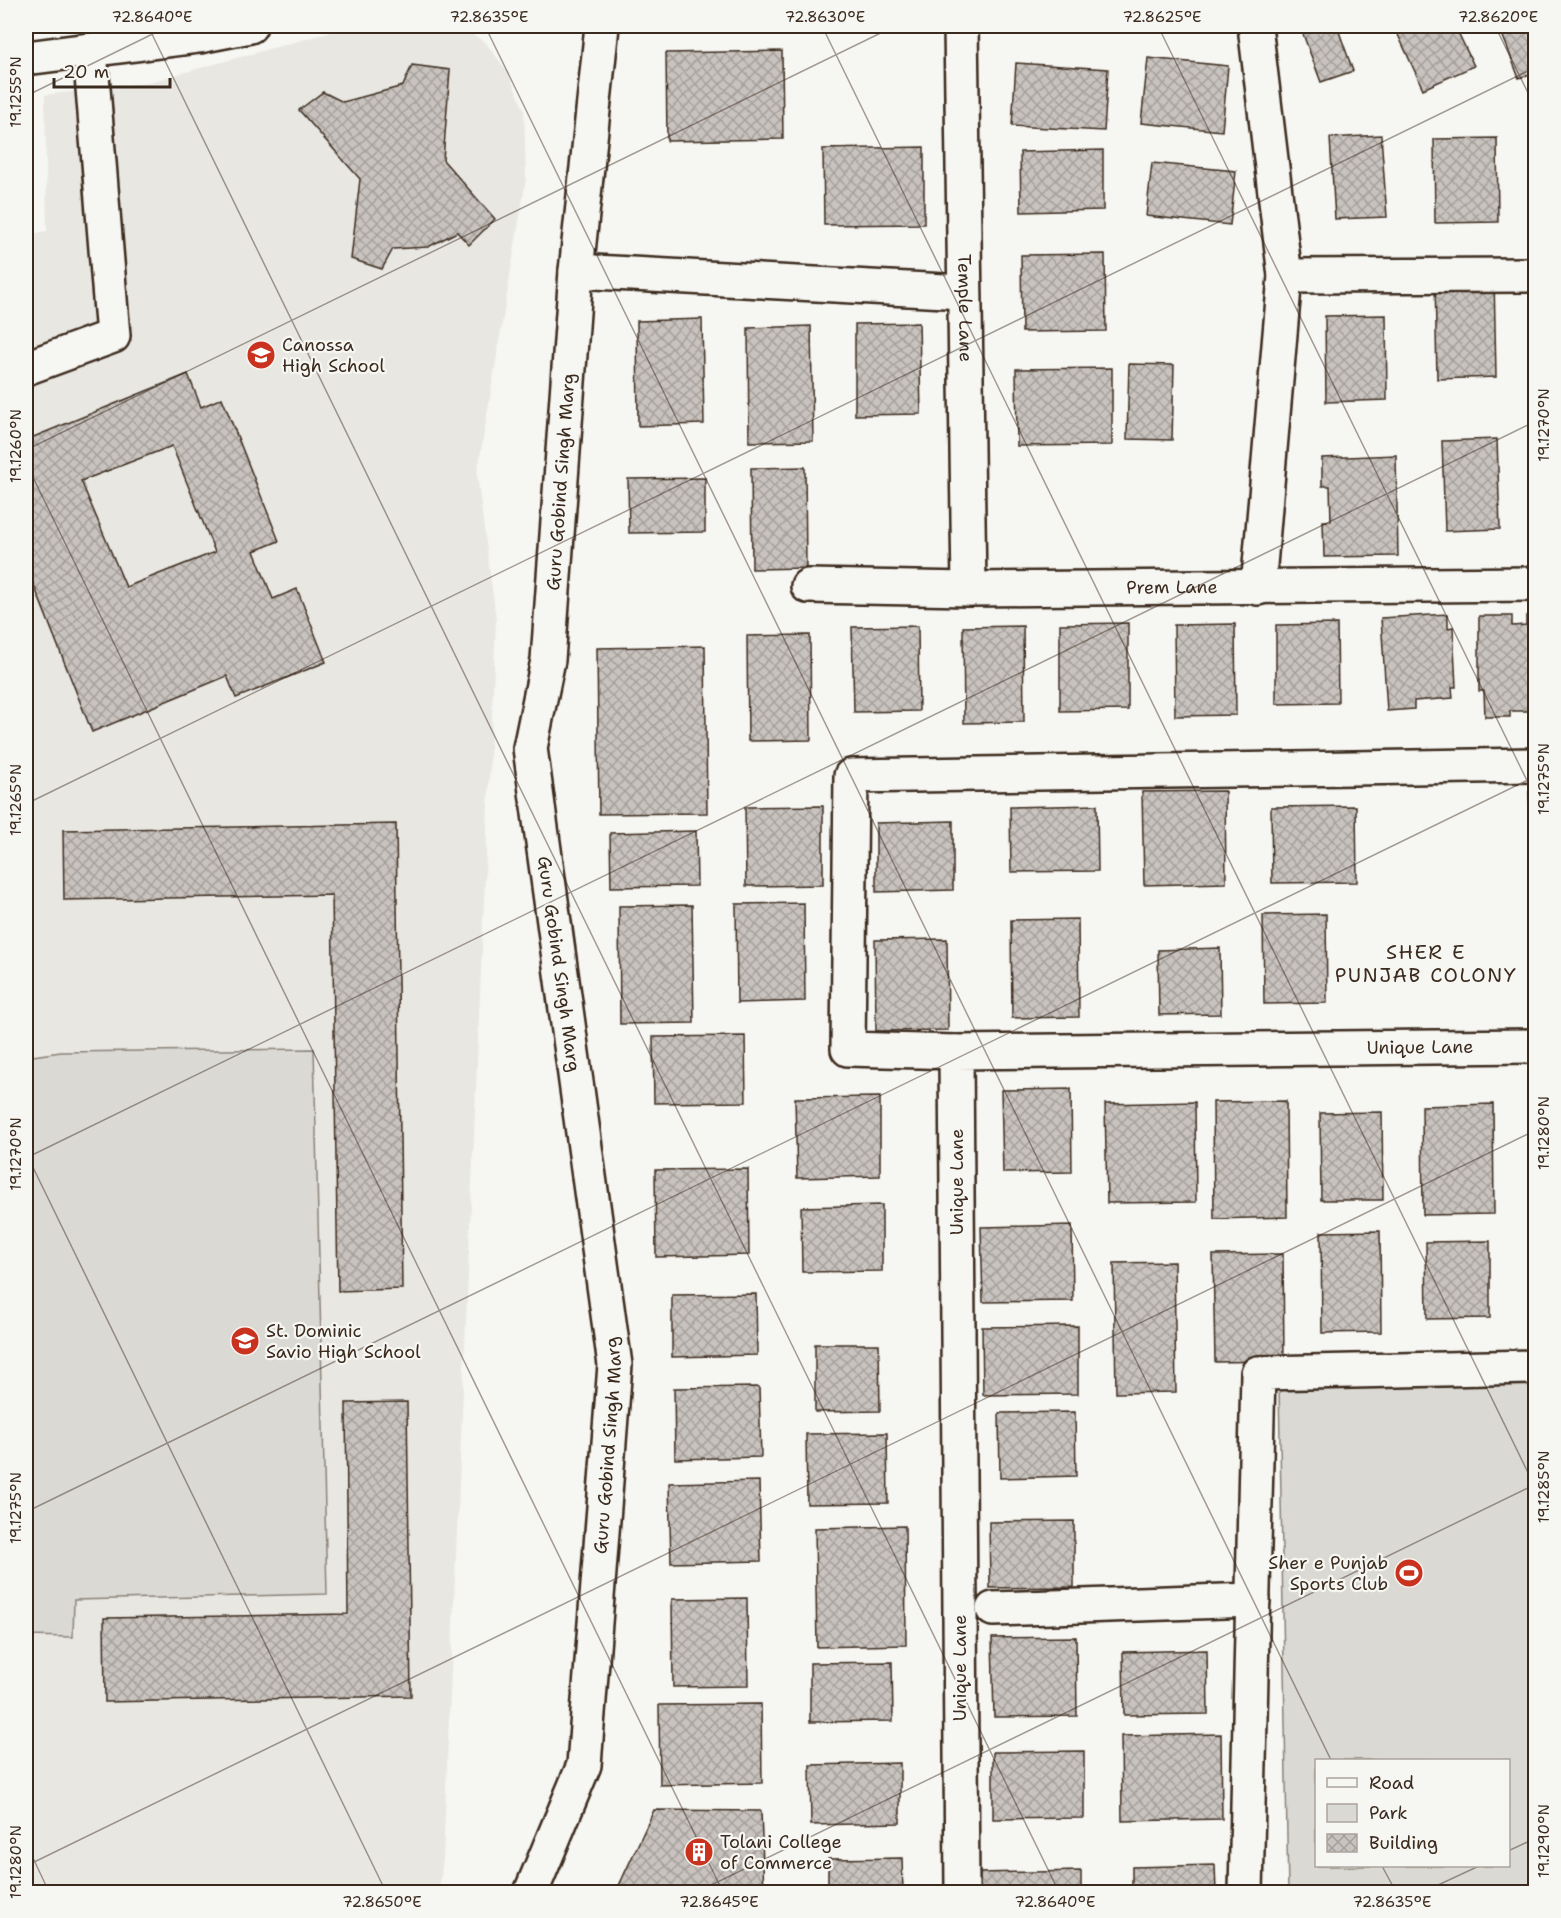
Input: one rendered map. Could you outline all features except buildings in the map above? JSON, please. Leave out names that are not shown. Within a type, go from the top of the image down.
[{"type":"street","name":"Guru Gobind Singh Marg","points":[[531,1893],[584,1765],[615,1365],[530,748],[548,660],[576,271],[602,26]]},
{"type":"street","name":"Temple Lane","points":[[961,26],[969,589]]},
{"type":"street","points":[[1255,26],[1286,276],[1258,588]]},
{"type":"street","points":[[26,58],[90,51],[234,27]]},
{"type":"street","points":[[26,368],[113,336],[90,51]]},
{"type":"street","points":[[576,271],[964,292]]},
{"type":"street","points":[[1286,276],[1536,275]]},
{"type":"street","name":"Prem Lane","points":[[808,586],[969,589],[1536,584]]},
{"type":"street","points":[[956,1052],[848,1049],[851,776],[1536,765]]},
{"type":"street","name":"Unique Lane","points":[[962,1893],[956,1052],[1536,1046]]},
{"type":"street","points":[[1246,1893],[1258,1373],[1536,1367]]},
{"type":"street","points":[[993,1609],[1253,1600]]},
{"type":"shaded area","name":"St. Dominic Savio High School","points":[[352,26],[458,26],[485,42],[509,74],[524,110],[526,179],[477,475],[496,619],[443,1858],[439,1892],[26,1892],[26,235],[47,231],[45,95],[150,82]]},
{"type":"green space","points":[[314,1049],[327,1594],[74,1600],[73,1637],[26,1636],[26,1057],[61,1052]]},
{"type":"green space","name":"Sher e Punjab Sports Club","points":[[1535,1379],[1535,1892],[1288,1892],[1279,1385]]},
{"type":"place","name":"Canossa High School","points":[[261,355]]},
{"type":"place","name":"St. Dominic Savio High School","points":[[245,1341]]},
{"type":"place","name":"Sher e Punjab Sports Club","points":[[1409,1573]]},
{"type":"place","name":"Tolani College of Commerce","points":[[699,1852]]},
{"type":"district","name":"SHER E PUNJAB COLONY","points":[[1426,964]]}]
